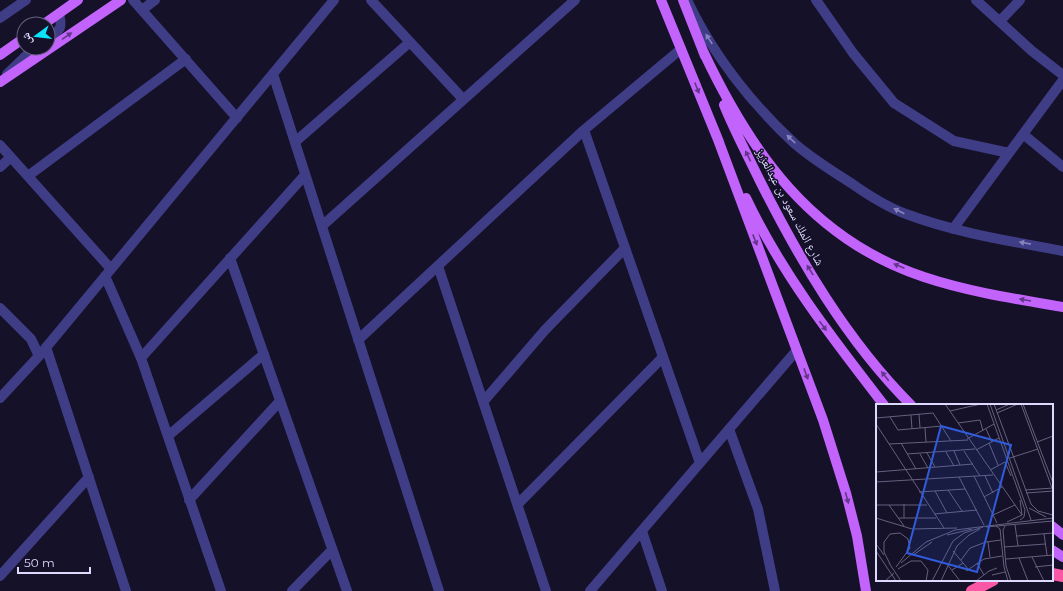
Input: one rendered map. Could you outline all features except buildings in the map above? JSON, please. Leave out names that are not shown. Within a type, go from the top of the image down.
[{"type":"highway","points":[[1053,574],[1063,576]]},
{"type":"highway","points":[[972,591],[991,581]]},
{"type":"main road","points":[[55,16],[78,0]]},
{"type":"main road","points":[[0,81],[121,0]]},
{"type":"main road","points":[[661,0],[717,138],[823,420],[846,493],[857,536],[866,591]]},
{"type":"main road","name":"شارع الملك سعود بن عبدالعزيز","points":[[681,0],[729,118],[774,210],[844,324],[894,388],[910,404]]},
{"type":"main road","points":[[0,55],[16,44]]},
{"type":"main road","points":[[703,51],[739,121],[761,153],[808,209],[841,236],[877,257],[923,276],[964,288],[1063,307]]},
{"type":"main road","points":[[717,138],[755,217],[780,262],[822,324],[883,404]]},
{"type":"main road","points":[[1053,527],[1063,534]]},
{"type":"main road","points":[[1053,551],[1063,557]]},
{"type":"street","points":[[0,18],[26,0]]},
{"type":"street","points":[[133,0],[237,118]]},
{"type":"street","points":[[142,10],[155,0]]},
{"type":"street","points":[[0,398],[39,356],[334,0]]},
{"type":"street","points":[[371,0],[463,99]]},
{"type":"street","points":[[322,226],[575,0]]},
{"type":"street","points":[[687,0],[708,38],[737,81],[762,111],[795,143],[866,194],[905,214],[953,229],[1063,251]]},
{"type":"street","points":[[816,0],[853,53],[894,103],[954,141],[1009,153]]},
{"type":"street","points":[[976,0],[1032,51],[1063,75]]},
{"type":"street","points":[[1000,21],[1020,0]]},
{"type":"street","points":[[56,32],[59,30],[61,24],[58,14]]},
{"type":"street","points":[[295,142],[410,42]]},
{"type":"street","points":[[358,340],[584,130],[681,49]]},
{"type":"street","points":[[0,81],[26,56]]},
{"type":"street","points":[[28,176],[186,59]]},
{"type":"street","points":[[273,74],[438,591]]},
{"type":"street","points":[[953,229],[1063,80]]},
{"type":"street","points":[[584,130],[700,463]]},
{"type":"street","points":[[1023,134],[1063,167]]},
{"type":"street","points":[[0,145],[28,176],[108,273],[141,358],[221,591]]},
{"type":"street","points":[[0,167],[11,157]]},
{"type":"street","points":[[141,358],[305,175]]},
{"type":"street","points":[[483,402],[545,330],[625,248]]},
{"type":"street","points":[[230,258],[346,591]]},
{"type":"street","points":[[438,266],[546,591]]},
{"type":"street","points":[[0,308],[31,339],[39,356]]},
{"type":"street","points":[[46,347],[126,591]]},
{"type":"street","points":[[590,591],[797,350]]},
{"type":"street","points":[[168,436],[264,354]]},
{"type":"street","points":[[518,504],[663,357]]},
{"type":"street","points":[[189,500],[280,401]]},
{"type":"street","points":[[729,429],[758,509],[775,591]]},
{"type":"street","points":[[0,576],[89,477]]},
{"type":"street","points":[[642,531],[662,591]]},
{"type":"street","points":[[292,591],[332,550]]}]
